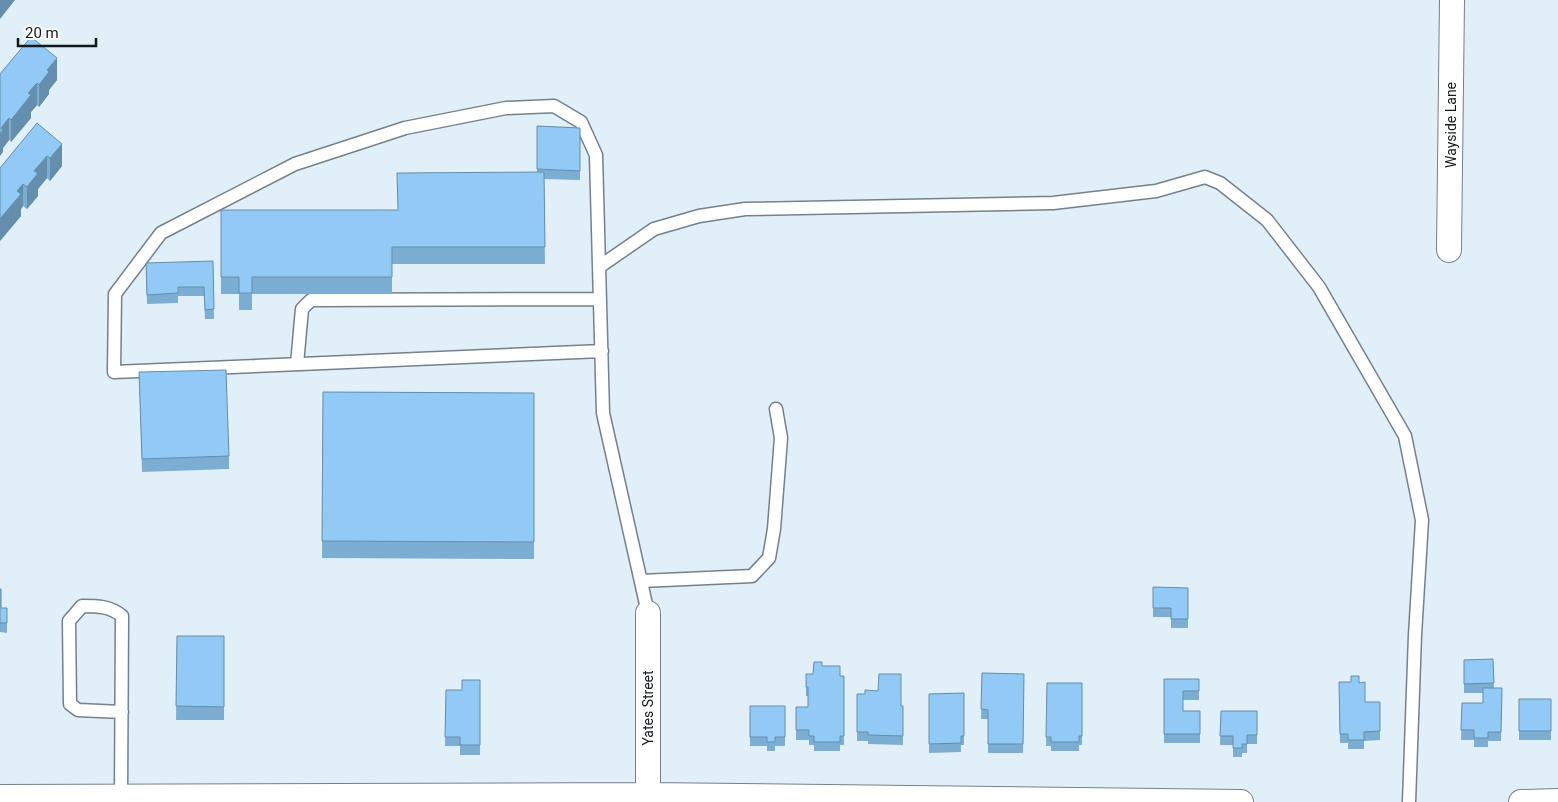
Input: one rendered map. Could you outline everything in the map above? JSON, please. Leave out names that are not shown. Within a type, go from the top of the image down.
[{"type":"street","name":"Wayside Lane","points":[[1450,250],[1452,0]]},
{"type":"street","name":"Yates Street","points":[[648,613],[648,799]]},
{"type":"street","points":[[0,797],[1241,802]]},
{"type":"street","points":[[1521,802],[1558,801]]},
{"type":"lane","points":[[602,351],[114,372],[116,294],[161,233],[295,164],[405,128],[506,108],[554,106],[581,122],[596,155],[602,351],[603,412],[648,613]]},
{"type":"lane","points":[[599,268],[654,229],[700,216],[745,209],[1053,202],[1156,191],[1206,177],[1220,183],[1267,220],[1319,287],[1405,436],[1422,520],[1415,635],[1409,802]]},
{"type":"lane","points":[[297,364],[302,309],[311,300],[600,299]]},
{"type":"lane","points":[[641,581],[752,576],[769,558],[774,529],[781,438],[776,409]]},
{"type":"lane","points":[[122,712],[78,710],[70,704],[69,621],[82,606],[101,606],[116,610],[122,616],[122,712],[122,797]]},
{"type":"building","points":[[31,37],[57,58],[47,70],[49,72],[39,85],[37,83],[28,93],[31,95],[11,120],[9,118],[1,128],[3,130],[0,134],[0,74]]},
{"type":"building","points":[[37,123],[62,144],[50,158],[47,156],[34,171],[38,173],[27,187],[23,184],[17,191],[21,194],[0,219],[0,168]]},
{"type":"building","points":[[537,126],[580,128],[580,171],[537,169]]},
{"type":"building","points":[[544,172],[545,247],[392,247],[392,277],[252,277],[252,293],[239,293],[239,277],[221,277],[221,210],[398,210],[397,173]]},
{"type":"building","points":[[213,261],[214,309],[205,310],[204,287],[178,287],[178,293],[147,295],[146,263]]},
{"type":"building","points":[[226,370],[229,456],[142,459],[139,372]]},
{"type":"building","points":[[323,392],[534,393],[534,542],[322,541]]},
{"type":"building","points":[[1153,587],[1188,588],[1188,619],[1171,619],[1171,608],[1153,608]]},
{"type":"building","points":[[0,589],[1,608],[7,608],[7,623],[0,623]]},
{"type":"building","points":[[177,636],[224,636],[224,707],[176,706]]},
{"type":"building","points":[[1493,659],[1494,683],[1464,684],[1464,660]]},
{"type":"building","points":[[814,662],[822,662],[822,666],[840,666],[840,676],[844,676],[844,736],[840,736],[840,742],[814,742],[814,736],[809,736],[809,730],[796,730],[796,707],[808,707],[806,674],[813,674]]},
{"type":"building","points":[[982,673],[1024,674],[1023,744],[988,744],[988,710],[981,709]]},
{"type":"building","points":[[879,674],[901,674],[903,736],[868,735],[868,732],[857,732],[857,694],[865,694],[865,690],[878,691]]},
{"type":"building","points":[[1351,676],[1359,676],[1359,683],[1365,682],[1365,702],[1380,702],[1380,731],[1364,732],[1364,740],[1348,740],[1348,734],[1340,734],[1339,682],[1351,682]]},
{"type":"building","points":[[1164,679],[1199,679],[1199,691],[1183,691],[1183,711],[1200,711],[1200,734],[1164,734]]},
{"type":"building","points":[[462,680],[480,680],[480,745],[460,745],[460,737],[445,737],[446,690],[462,690]]},
{"type":"building","points":[[1047,683],[1082,683],[1082,736],[1079,736],[1079,742],[1051,742],[1051,737],[1046,737]]},
{"type":"building","points":[[1483,688],[1502,688],[1501,732],[1488,732],[1488,738],[1474,738],[1474,730],[1461,730],[1462,703],[1483,703]]},
{"type":"building","points":[[964,693],[964,736],[961,736],[961,743],[929,744],[929,694]]},
{"type":"building","points":[[1519,699],[1551,699],[1551,731],[1519,731]]},
{"type":"building","points":[[750,706],[785,706],[785,737],[775,737],[775,742],[767,742],[767,737],[750,737]]},
{"type":"building","points":[[1221,711],[1257,711],[1257,735],[1247,735],[1247,744],[1242,744],[1242,748],[1233,748],[1233,736],[1220,736]]}]
